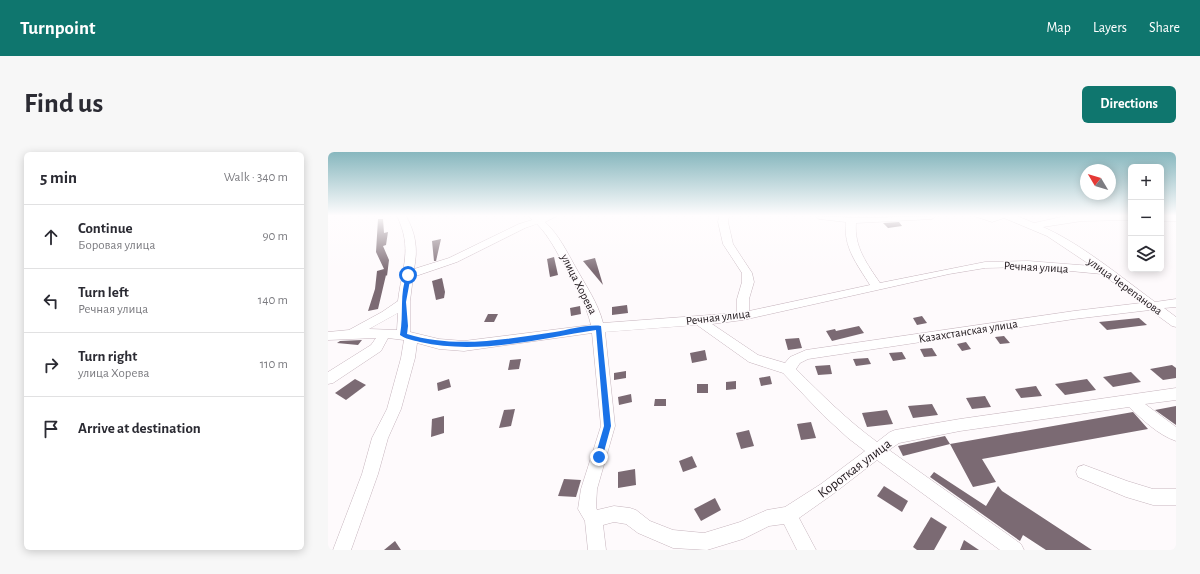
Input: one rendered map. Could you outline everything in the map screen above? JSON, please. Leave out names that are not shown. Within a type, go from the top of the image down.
[{"type":"street","points":[[342,550],[370,474],[380,438],[394,409],[408,358],[404,302],[411,240],[410,235]]},
{"type":"street","points":[[408,275],[454,260],[504,235]]},
{"type":"street","name":"улица Хорева","points":[[552,235],[560,245],[568,263],[582,284],[595,313],[598,328],[608,426],[589,489],[587,509],[592,519],[597,550]]},
{"type":"street","points":[[726,235],[728,244],[747,274],[748,282],[743,299],[743,316]]},
{"type":"street","points":[[850,235],[850,241],[853,251],[877,286]]},
{"type":"street","name":"улица Черепанова","points":[[1050,235],[1076,250],[1176,324]]},
{"type":"street","name":"Речная улица","points":[[328,336],[348,334],[385,334],[407,336],[439,344],[464,346],[598,328],[699,321],[743,316],[877,286],[985,265],[1028,264],[1105,271]]},
{"type":"street","points":[[348,334],[374,323],[404,302]]},
{"type":"street","name":"Казахстанская улица","points":[[788,369],[795,360],[806,355],[1074,314],[1176,303]]},
{"type":"street","points":[[699,321],[754,359],[788,369],[828,411],[876,451],[1016,550]]},
{"type":"street","points":[[328,379],[376,348],[385,334]]},
{"type":"street","name":"Короткая улица","points":[[592,519],[614,514],[630,516],[644,527],[673,539],[704,542],[743,530],[767,518],[788,514],[827,489],[895,437],[960,425],[1176,394]]},
{"type":"street","points":[[1132,401],[1150,418],[1176,435]]},
{"type":"street","points":[[1084,472],[1126,489],[1153,497],[1176,497]]},
{"type":"street","points":[[788,514],[807,550]]},
{"type":"building","points":[[377,235],[388,235],[386,245],[383,246],[389,260],[387,276],[386,275],[378,309],[368,311],[375,289],[377,271],[384,269],[376,252]]},
{"type":"building","points":[[441,239],[436,261],[434,261],[432,241]]},
{"type":"building","points":[[554,257],[558,275],[550,277],[547,259]]},
{"type":"building","points":[[595,258],[603,285],[583,261]]},
{"type":"building","points":[[442,278],[445,292],[444,298],[436,300],[432,281]]},
{"type":"building","points":[[627,305],[628,313],[612,315],[612,307]]},
{"type":"building","points":[[580,306],[581,314],[571,316],[570,308]]},
{"type":"building","points":[[488,314],[498,314],[494,322],[484,322]]},
{"type":"building","points":[[922,316],[927,323],[917,325],[913,318]]},
{"type":"building","points":[[1139,318],[1147,325],[1107,330],[1099,322]]},
{"type":"building","points":[[859,326],[864,333],[832,341],[826,331],[835,329],[836,331]]},
{"type":"building","points":[[1004,336],[1010,343],[1000,344],[995,337]]},
{"type":"building","points":[[799,338],[802,348],[788,350],[785,339]]},
{"type":"building","points":[[362,340],[358,345],[337,343],[340,341]]},
{"type":"building","points":[[966,342],[971,349],[962,351],[957,344]]},
{"type":"building","points":[[932,348],[937,356],[924,357],[920,349]]},
{"type":"building","points":[[705,350],[707,360],[692,363],[690,353]]},
{"type":"building","points":[[902,352],[906,359],[893,361],[889,353]]},
{"type":"building","points":[[868,358],[871,364],[856,366],[853,359]]},
{"type":"building","points":[[521,359],[519,369],[508,370],[510,360]]},
{"type":"building","points":[[830,365],[832,374],[818,375],[815,366]]},
{"type":"building","points":[[1172,365],[1176,368],[1176,378],[1163,380],[1150,369]]},
{"type":"building","points":[[626,371],[626,378],[614,380],[614,373]]},
{"type":"building","points":[[1131,372],[1141,382],[1113,387],[1103,377]]},
{"type":"building","points":[[770,376],[772,384],[761,386],[759,378]]},
{"type":"building","points":[[355,379],[366,385],[346,400],[335,393]]},
{"type":"building","points":[[449,379],[451,387],[438,391],[437,383]]},
{"type":"building","points":[[1087,379],[1096,390],[1065,395],[1055,384]]},
{"type":"building","points":[[736,381],[736,389],[726,390],[726,382]]},
{"type":"building","points":[[697,384],[708,384],[708,393],[697,393]]},
{"type":"building","points":[[1036,386],[1042,396],[1021,398],[1015,389]]},
{"type":"building","points":[[631,394],[632,402],[619,405],[618,397]]},
{"type":"building","points":[[985,396],[991,407],[972,409],[966,398]]},
{"type":"building","points":[[655,399],[666,399],[666,406],[654,406]]},
{"type":"building","points":[[932,404],[938,415],[913,418],[908,406]]},
{"type":"building","points":[[1176,406],[1176,425],[1155,410]]},
{"type":"building","points":[[515,409],[511,426],[499,428],[504,410]]},
{"type":"building","points":[[887,410],[893,424],[867,427],[862,413]]},
{"type":"building","points":[[1133,412],[1148,429],[982,459],[996,482],[973,487],[950,444]]},
{"type":"building","points":[[444,416],[444,433],[431,437],[432,419]]},
{"type":"building","points":[[811,422],[816,438],[801,440],[797,424]]},
{"type":"building","points":[[749,430],[754,446],[741,449],[736,433]]},
{"type":"building","points":[[945,436],[950,444],[903,456],[898,446]]},
{"type":"building","points":[[692,456],[697,467],[683,472],[679,461]]},
{"type":"building","points":[[635,469],[636,485],[618,488],[618,472]]},
{"type":"building","points":[[934,472],[986,506],[998,486],[1002,491],[1092,550],[1046,550],[1023,535],[1020,541],[930,477]]},
{"type":"building","points":[[564,479],[581,480],[576,497],[558,496]]},
{"type":"building","points":[[884,486],[908,501],[902,512],[877,496]]},
{"type":"building","points":[[715,498],[721,510],[701,521],[694,509]]},
{"type":"building","points":[[931,517],[947,527],[934,550],[917,550],[913,547]]},
{"type":"building","points":[[964,540],[979,550],[960,550]]},
{"type":"building","points":[[395,541],[401,550],[384,550]]},
{"type":"route","points":[[408,275],[405,289],[405,326],[403,335],[411,338],[439,344],[464,346],[598,328],[608,426],[599,457]]}]
